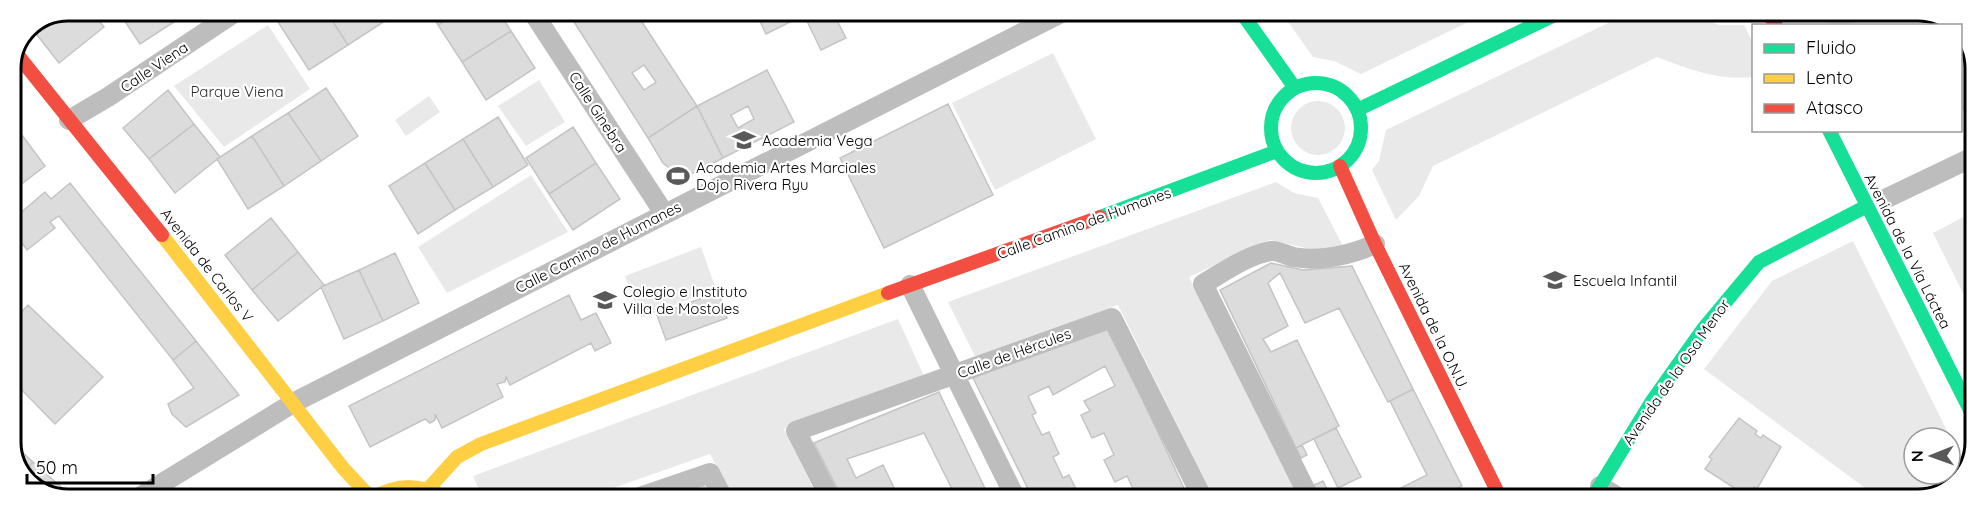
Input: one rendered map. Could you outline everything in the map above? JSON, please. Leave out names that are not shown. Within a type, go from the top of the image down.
[{"type":"street","name":"Calle Viena","points":[[69,120],[108,98],[222,21]]},
{"type":"street","name":"Calle Ginebra","points":[[539,21],[664,213]]},
{"type":"street","name":"Calle Camino de Humanes","points":[[153,489],[293,403],[664,213],[1047,21]]},
{"type":"street","points":[[1248,21],[1296,88]]},
{"type":"street","points":[[1357,110],[1542,21]]},
{"type":"street","name":"Avenida de Carlos V","points":[[22,60],[343,468],[363,489]]},
{"type":"street","points":[[1309,84],[1324,84],[1338,89],[1349,98],[1357,110],[1361,125],[1359,141],[1352,155],[1340,166],[1327,172],[1305,171],[1286,162],[1272,140],[1273,115],[1286,95],[1296,88],[1309,84]]},
{"type":"street","name":"Avenida de la Vía Láctea","points":[[1830,132],[1881,201],[1965,397]]},
{"type":"street","name":"Calle Camino de Humanes","points":[[429,488],[457,457],[481,444],[1277,151]]},
{"type":"street","name":"Avenida de la Osa Menor","points":[[1598,489],[1652,401],[1702,329],[1759,262],[1784,247],[1965,161]]},
{"type":"street","name":"Avenida de la O.N.U.","points":[[1340,166],[1375,244],[1494,489]]},
{"type":"street","points":[[1305,489],[1203,284],[1257,254],[1274,250],[1294,257],[1325,258],[1358,252],[1375,244]]},
{"type":"street","points":[[910,285],[1011,489]]},
{"type":"street","name":"Calle de Hércules","points":[[825,489],[796,431],[1112,318],[1198,489]]},
{"type":"street","points":[[663,489],[710,473],[718,489]]},
{"type":"street","points":[[391,489],[411,485],[429,488]]},
{"type":"green space","points":[[1287,21],[1470,21],[1361,74],[1334,61],[1313,57]]},
{"type":"green space","points":[[1612,21],[1709,21],[1719,25],[1744,25],[1752,41],[1752,77],[1716,76],[1657,57],[1433,166],[1419,196],[1396,220],[1372,170],[1379,161],[1386,130]]},
{"type":"green space","points":[[1828,21],[1855,21],[1852,24],[1829,24]]},
{"type":"green space","name":"Parque Viena","points":[[268,25],[310,89],[224,147],[174,86]]},
{"type":"green space","points":[[1053,53],[1096,139],[995,190],[952,103]]},
{"type":"green space","points":[[539,80],[565,122],[526,146],[498,106]]},
{"type":"green space","points":[[429,96],[440,112],[406,136],[395,120]]},
{"type":"green space","points":[[1313,101],[1323,101],[1333,105],[1341,113],[1345,128],[1341,143],[1333,151],[1323,155],[1313,155],[1303,151],[1295,143],[1291,133],[1291,123],[1295,113],[1303,105]]},
{"type":"green space","points":[[531,175],[568,232],[447,293],[418,247]]},
{"type":"green space","points":[[1276,182],[1294,193],[1318,198],[1343,246],[1315,250],[1270,240],[1189,277],[1294,489],[1209,489],[1118,305],[976,358],[948,302]]},
{"type":"green space","points":[[1965,216],[1965,297],[1933,233]]},
{"type":"green space","points":[[1853,241],[1945,426],[1902,426],[1902,486],[1933,486],[1918,489],[1866,489],[1704,369],[1772,281]]},
{"type":"green space","points":[[701,247],[716,289],[641,318],[625,276]]},
{"type":"green space","points":[[898,319],[924,376],[784,429],[814,489],[728,489],[710,454],[611,489],[479,489],[473,476]]},
{"type":"building","points":[[99,21],[104,27],[59,63],[36,34],[59,22]]},
{"type":"building","points":[[125,21],[176,21],[140,44]]},
{"type":"building","points":[[332,21],[348,45],[309,70],[278,22]]},
{"type":"building","points":[[332,21],[385,21],[348,45]]},
{"type":"building","points":[[444,21],[504,21],[511,31],[462,62],[438,25]]},
{"type":"building","points":[[573,21],[641,21],[697,106],[648,138]],"holes":[[[644,65],[656,82],[644,90],[632,73]]]},
{"type":"building","points":[[760,21],[792,21],[766,34]]},
{"type":"building","points":[[807,21],[837,21],[846,38],[821,50]]},
{"type":"building","points":[[511,31],[535,68],[486,100],[462,62]]},
{"type":"building","points":[[1962,53],[1965,65],[1965,112],[1962,106]]},
{"type":"building","points":[[767,70],[794,122],[723,158],[697,106]],"holes":[[[748,106],[754,119],[738,128],[731,115]]]},
{"type":"building","points":[[326,88],[358,136],[321,161],[288,113]]},
{"type":"building","points":[[168,90],[194,124],[149,159],[123,128]]},
{"type":"building","points":[[948,104],[993,195],[884,248],[840,158]]},
{"type":"building","points":[[697,106],[723,158],[694,173],[676,173],[663,163],[648,138]]},
{"type":"building","points":[[288,113],[321,161],[284,186],[252,136]]},
{"type":"building","points":[[498,117],[528,165],[493,187],[463,139]]},
{"type":"building","points":[[194,124],[220,157],[175,193],[149,159]]},
{"type":"building","points":[[573,127],[596,163],[549,194],[526,158]]},
{"type":"building","points":[[21,134],[45,166],[21,184]]},
{"type":"building","points":[[252,136],[284,186],[248,209],[217,159]]},
{"type":"building","points":[[463,139],[493,187],[455,210],[425,163]]},
{"type":"building","points":[[425,163],[455,210],[418,234],[389,186]]},
{"type":"building","points":[[596,163],[620,199],[573,230],[549,194]]},
{"type":"building","points":[[70,183],[196,341],[173,360],[59,216],[50,222],[55,228],[27,250],[21,242],[21,212],[45,192],[51,199]]},
{"type":"building","points":[[271,218],[298,252],[252,290],[225,255]]},
{"type":"building","points":[[298,252],[324,285],[278,321],[252,290]]},
{"type":"building","points":[[395,253],[419,303],[383,321],[359,270]]},
{"type":"building","points":[[1271,263],[1303,270],[1352,266],[1413,389],[1388,402],[1339,308],[1305,323],[1280,273],[1268,283],[1288,326],[1263,339],[1271,352],[1297,340],[1339,426],[1296,448],[1220,290]]},
{"type":"building","points":[[359,270],[383,321],[344,339],[321,287]]},
{"type":"building","points":[[718,292],[727,318],[666,340],[657,315]]},
{"type":"building","points":[[569,295],[581,320],[596,313],[611,343],[595,351],[591,343],[510,385],[506,377],[505,382],[497,384],[503,397],[442,428],[435,414],[435,420],[430,423],[425,419],[370,447],[349,406]]},
{"type":"building","points":[[28,305],[103,377],[55,424],[21,389],[21,312]]},
{"type":"building","points":[[1107,323],[1184,489],[1133,489],[1127,476],[1115,482],[1104,460],[1114,455],[1104,433],[1092,438],[1081,415],[1090,411],[1084,401],[1115,386],[1105,366],[1053,395],[1049,386],[1028,396],[1036,413],[1032,415],[1042,435],[1049,432],[1059,454],[1053,457],[1063,478],[1069,475],[1076,489],[1028,489],[973,378]]},
{"type":"building","points":[[196,341],[239,395],[186,427],[172,414],[168,404],[194,388],[173,360]]},
{"type":"building","points":[[1413,389],[1462,486],[1456,489],[1399,489],[1427,475],[1390,401]]},
{"type":"building","points":[[939,392],[985,489],[952,489],[924,433],[847,459],[856,478],[883,465],[895,489],[837,489],[814,443]]},
{"type":"building","points":[[1739,418],[1757,431],[1755,434],[1761,438],[1763,435],[1781,447],[1757,489],[1754,487],[1753,489],[1736,489],[1705,469],[1712,459],[1709,457]]},
{"type":"building","points":[[1336,428],[1361,477],[1338,488],[1314,439]]},
{"type":"building","points":[[1302,445],[1307,455],[1301,458],[1296,448]]},
{"type":"building","points":[[22,452],[33,462],[28,467]]},
{"type":"building","points":[[33,462],[63,488],[44,483],[28,467]]},
{"type":"building","points":[[1323,481],[1327,489],[1316,489],[1314,485]]},
{"type":"building","points":[[702,483],[705,489],[686,489]]},
{"type":"traffic: fast","points":[[1247,21],[1295,88]]},
{"type":"traffic: fast","points":[[1357,110],[1542,21]]},
{"type":"traffic: fast","points":[[1316,83],[1333,87],[1348,96],[1357,111],[1361,128],[1357,145],[1348,160],[1333,169],[1316,173],[1299,169],[1284,160],[1275,145],[1271,128],[1275,111],[1284,96],[1299,87],[1316,83]]},
{"type":"traffic: fast","points":[[1830,132],[1965,400]]},
{"type":"traffic: fast","points":[[1100,217],[1277,151]]},
{"type":"traffic: fast","points":[[1598,489],[1652,401],[1703,329],[1759,262],[1867,206]]},
{"type":"traffic: slow","points":[[162,235],[343,468],[363,489]]},
{"type":"traffic: slow","points":[[429,488],[457,457],[481,444],[888,293]]},
{"type":"traffic: slow","points":[[396,489],[409,487],[422,489]]},
{"type":"traffic: jam","points":[[22,60],[162,235]]},
{"type":"traffic: jam","points":[[1340,166],[1375,244],[1496,489]]},
{"type":"traffic: jam","points":[[888,293],[1100,217]]},
{"type":"place","name":"Academia Vega","points":[[744,140]]},
{"type":"place","name":"Academia Artes Marciales Dojo Rivera Ryu","points":[[678,176]]},
{"type":"place","name":"Escuela Infantil","points":[[1555,280]]},
{"type":"place","name":"Colegio e Instituto Villa de Mostoles","points":[[605,300]]}]
